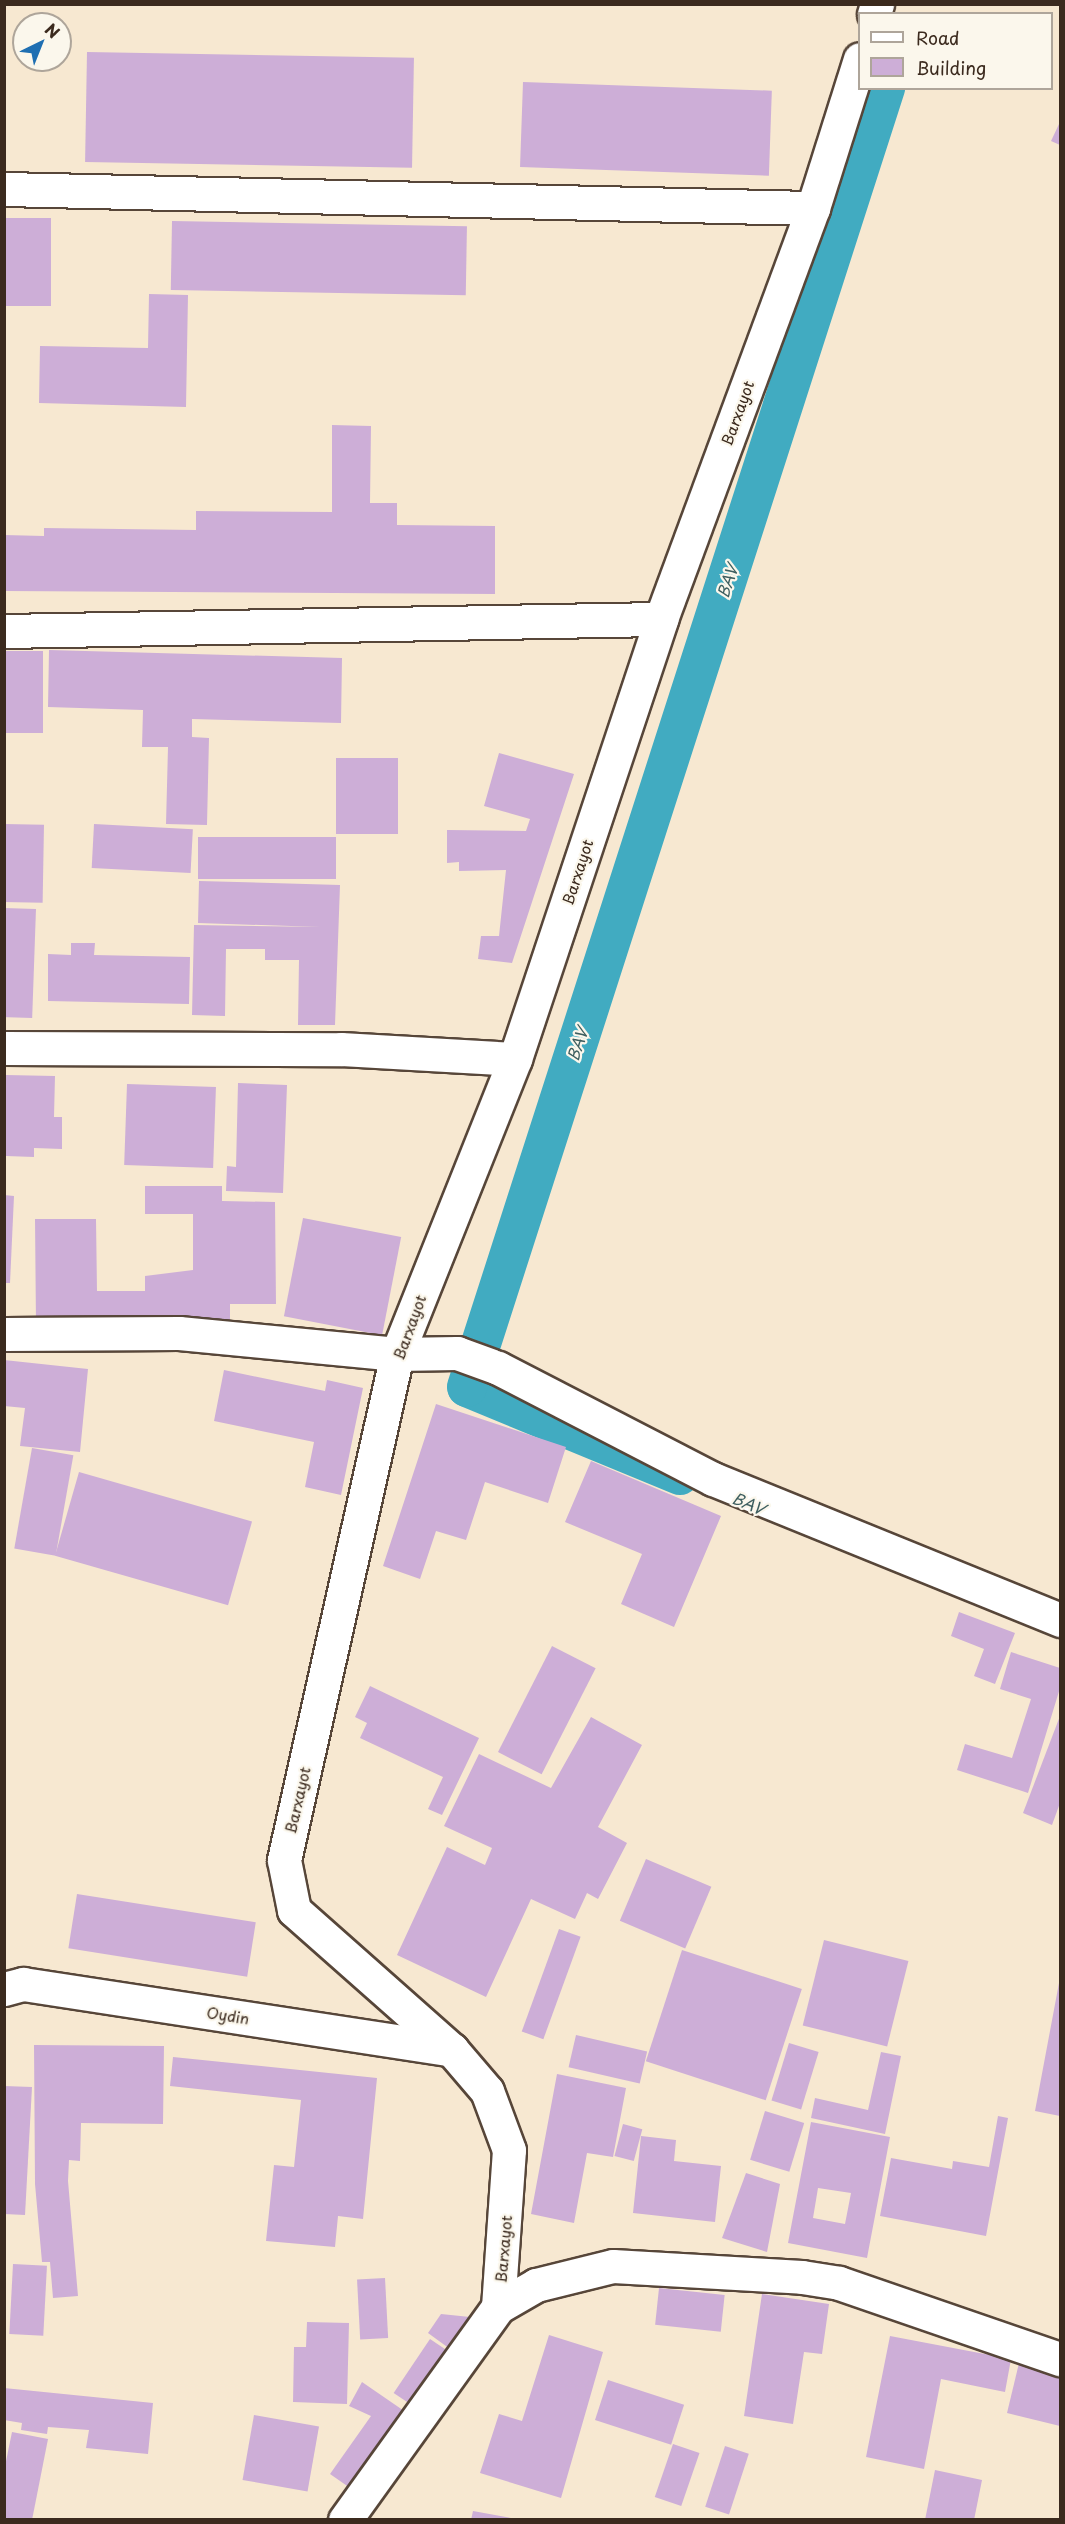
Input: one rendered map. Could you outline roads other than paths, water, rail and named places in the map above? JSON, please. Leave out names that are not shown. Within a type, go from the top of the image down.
[{"type":"street","name":"Barxayot","points":[[498,2307],[509,2150],[487,2091],[452,2050],[294,1911],[284,1860],[397,1354],[515,1059],[661,619],[813,208],[858,65]]},
{"type":"street","points":[[4,189],[813,208]]},
{"type":"street","points":[[4,631],[661,619]]},
{"type":"street","points":[[4,1048],[341,1049],[515,1059]]},
{"type":"street","points":[[4,1335],[179,1333],[397,1354],[457,1353],[498,1368],[713,1479],[1060,1620]]},
{"type":"street","name":"Oydin","points":[[4,1989],[33,1985],[452,2050]]},
{"type":"street","points":[[345,2520],[498,2307],[536,2285],[613,2266],[802,2277],[839,2283],[1060,2359]]},
{"type":"waterway","name":"BAV","points":[[680,1475],[467,1387],[884,90]]}]
